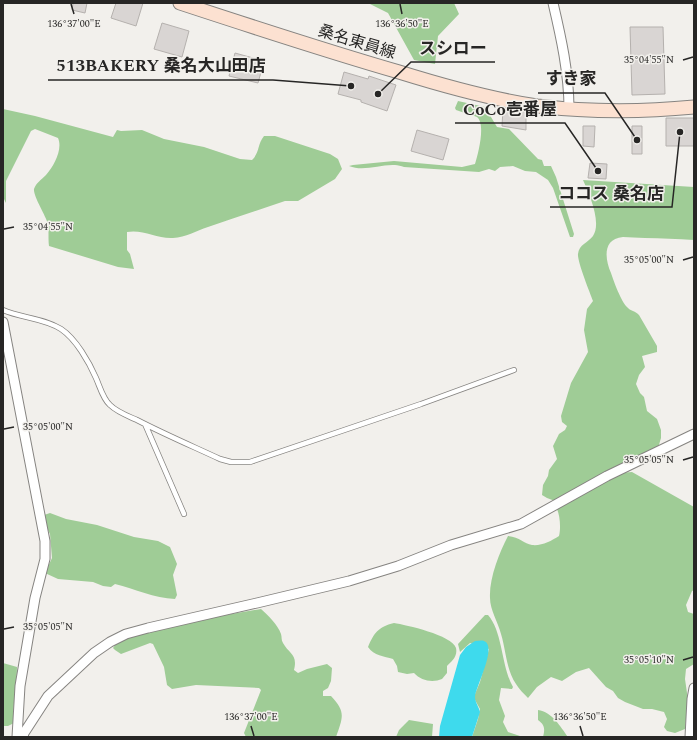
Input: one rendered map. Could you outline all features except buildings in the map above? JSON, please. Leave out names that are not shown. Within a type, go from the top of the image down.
[{"type":"main road","name":"桑名東員線","points":[[180,3],[342,56],[459,90],[536,106],[569,109],[663,110],[694,107]]},
{"type":"street","points":[[553,3],[562,43],[569,97],[569,109]]},
{"type":"street","points":[[3,322],[45,541],[45,559],[35,598],[20,686],[17,737]]},
{"type":"street","points":[[23,737],[24,733],[48,696],[94,653],[110,642],[126,634],[349,581],[398,566],[451,545],[521,524],[607,476],[694,434]]},
{"type":"street","points":[[690,737],[694,688]]},
{"type":"lane","points":[[3,310],[14,315],[42,322],[60,329],[70,336],[110,405],[145,424],[220,459],[232,462],[250,462],[421,404],[514,370]]},
{"type":"lane","points":[[145,424],[184,514]]},
{"type":"green space","points":[[368,3],[454,3],[459,14],[438,36],[435,64],[414,60],[388,13]]},
{"type":"green space","points":[[458,101],[485,107],[497,127],[509,129],[538,159],[542,160],[544,166],[551,166],[556,177],[574,234],[573,237],[570,237],[553,188],[548,180],[536,172],[525,171],[513,166],[500,167],[495,171],[489,169],[479,172],[404,167],[396,165],[366,168],[355,168],[349,166],[394,161],[462,167],[475,164],[481,132],[480,121],[477,117],[456,110],[455,108]]},
{"type":"green space","points":[[3,109],[113,137],[117,130],[142,130],[164,139],[204,147],[240,159],[252,160],[255,157],[260,142],[264,136],[275,136],[330,154],[338,159],[342,169],[335,179],[298,201],[285,201],[191,234],[167,238],[133,231],[127,232],[127,250],[130,254],[134,269],[118,267],[49,246],[48,224],[35,196],[34,189],[37,183],[46,175],[55,162],[59,152],[58,138],[35,129],[31,131],[6,181],[6,203],[3,197]]},
{"type":"green space","points":[[583,180],[694,187],[694,240],[623,237],[611,242],[608,246],[607,262],[620,296],[628,308],[639,315],[657,346],[657,352],[642,356],[645,367],[639,375],[636,384],[640,393],[644,397],[647,411],[657,419],[661,430],[661,438],[658,448],[555,501],[542,495],[543,485],[548,476],[549,470],[557,459],[553,446],[559,434],[565,430],[567,426],[562,422],[561,416],[571,383],[588,352],[584,330],[587,309],[593,301],[578,258],[580,248],[593,236],[596,223],[594,208]]},
{"type":"green space","points":[[632,472],[694,507],[694,590],[692,591],[686,605],[688,612],[694,614],[694,664],[686,669],[685,679],[688,700],[685,729],[675,733],[667,731],[664,727],[667,719],[664,712],[652,709],[643,709],[618,698],[613,691],[606,687],[589,668],[576,672],[562,681],[551,677],[537,687],[528,698],[517,686],[510,672],[503,640],[490,602],[490,591],[493,575],[501,550],[508,536],[532,545],[543,544],[553,540],[559,536],[560,533],[560,522],[557,509],[619,473]]},
{"type":"green space","points":[[50,513],[66,519],[97,525],[134,537],[158,541],[170,547],[177,564],[173,575],[177,595],[175,599],[152,595],[115,584],[111,587],[93,582],[58,579],[45,573],[52,558],[50,534],[44,515]]},
{"type":"green space","points":[[261,609],[278,627],[282,642],[294,657],[294,670],[298,673],[327,664],[332,668],[331,681],[328,688],[323,691],[323,696],[331,696],[341,711],[342,715],[336,737],[246,737],[244,733],[261,690],[259,688],[196,685],[172,689],[167,685],[164,667],[153,644],[150,643],[121,654],[113,648],[116,644],[133,634],[167,625]]},
{"type":"green space","points":[[485,615],[488,615],[497,630],[506,669],[513,687],[512,689],[501,688],[499,700],[505,716],[503,722],[508,732],[523,737],[472,737],[480,709],[475,700],[475,694],[480,682],[489,649],[470,643],[460,652],[458,644]]},
{"type":"green space","points":[[394,623],[428,631],[453,643],[456,648],[456,654],[454,659],[447,666],[447,673],[442,679],[435,681],[427,680],[420,678],[414,673],[407,674],[398,672],[397,666],[393,659],[379,655],[370,650],[368,647],[377,631],[384,626]]},
{"type":"green space","points":[[3,663],[17,667],[14,723],[8,726],[3,726]]},
{"type":"green space","points":[[538,710],[543,711],[552,717],[568,737],[543,737],[544,727],[538,720]]},
{"type":"green space","points":[[409,720],[433,724],[432,737],[396,737],[399,730]]},
{"type":"water","points":[[475,641],[484,641],[488,644],[488,651],[485,668],[475,697],[480,712],[472,737],[439,737],[440,726],[460,655],[466,647]]},
{"type":"place","name":"513BAKERY 桑名大山田店","points":[[351,86]]},
{"type":"place","name":"スシロー","points":[[378,94]]},
{"type":"place","name":"ココス 桑名店","points":[[680,132]]},
{"type":"place","name":"すき家","points":[[637,140]]},
{"type":"place","name":"CoCo壱番屋","points":[[598,171]]}]
